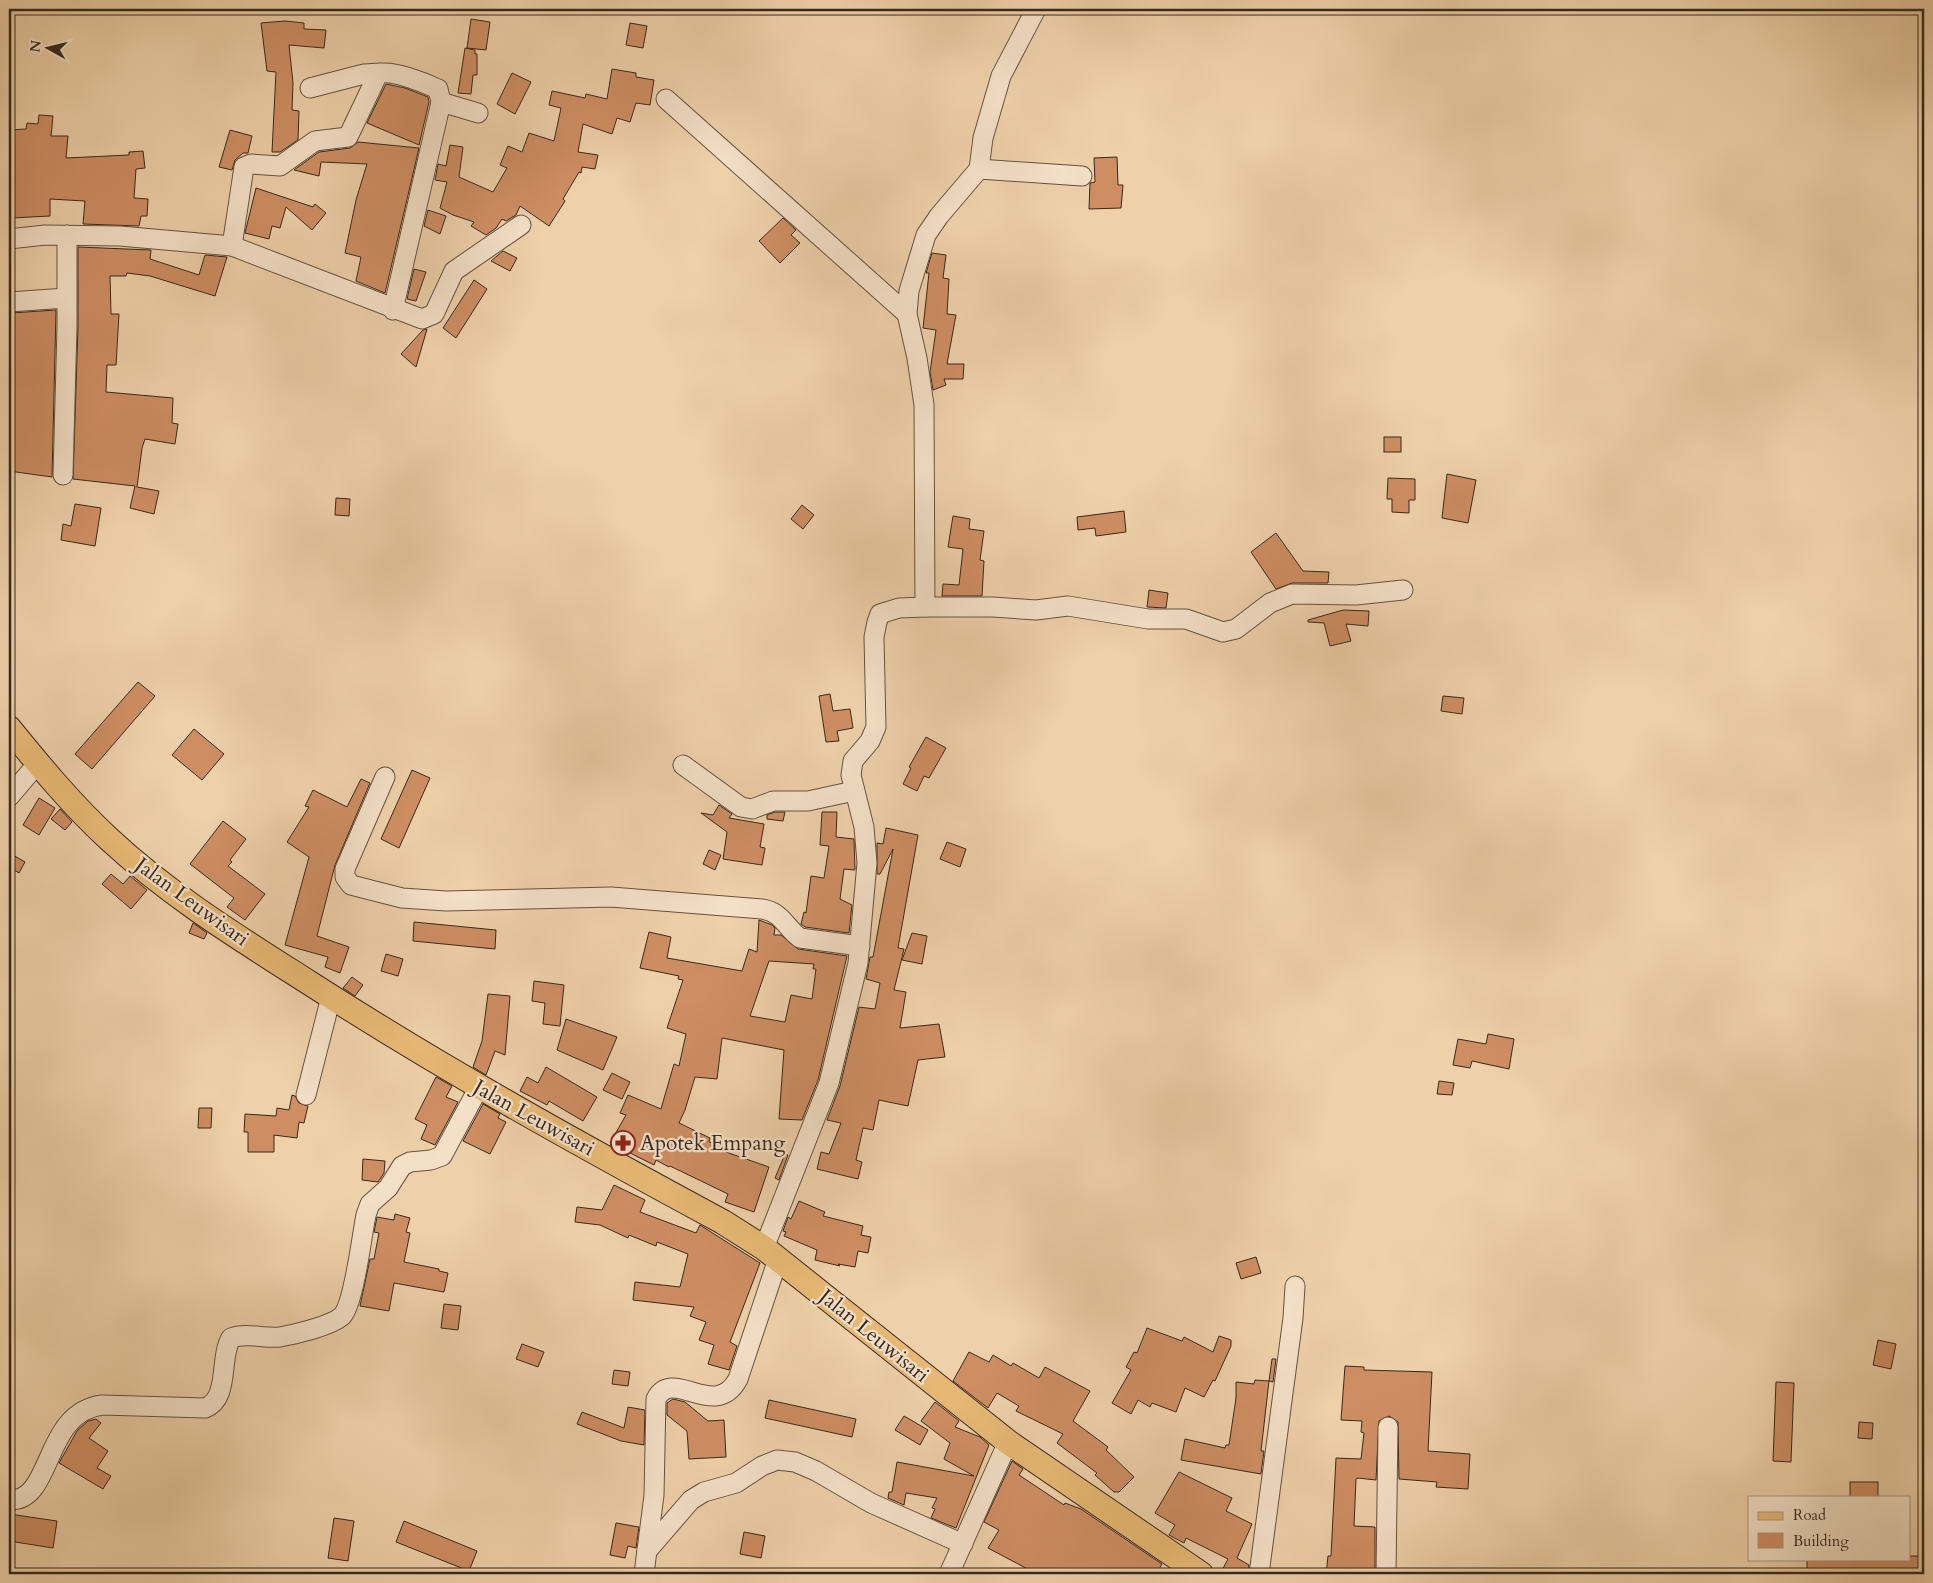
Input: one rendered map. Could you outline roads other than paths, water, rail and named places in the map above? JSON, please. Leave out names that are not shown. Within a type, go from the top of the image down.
[{"type":"main road","name":"Jalan Leuwisari","points":[[9,728],[53,783],[107,838],[198,910],[331,997],[479,1088],[723,1222],[771,1254],[1008,1442],[1201,1574]]},
{"type":"street","points":[[925,608],[924,405],[917,358],[907,314],[909,291],[926,235],[939,216],[979,169],[983,138],[1001,76],[1036,9]]},
{"type":"street","points":[[310,88],[364,74],[381,73],[416,80],[438,89],[441,102],[393,310]]},
{"type":"street","points":[[232,246],[244,167],[251,164],[280,166],[315,141],[348,137],[367,101],[375,79],[381,73]]},
{"type":"street","points":[[666,99],[907,314]]},
{"type":"street","points":[[441,102],[478,112]]},
{"type":"street","points":[[979,169],[1082,176]]},
{"type":"street","points":[[9,239],[45,235],[120,236],[232,246],[393,310],[418,319],[428,319],[434,314],[454,272],[522,225]]},
{"type":"street","points":[[63,476],[67,235]]},
{"type":"street","points":[[9,302],[66,298]]},
{"type":"street","points":[[644,1574],[654,1495],[656,1399],[659,1393],[670,1387],[709,1396],[720,1396],[731,1390],[738,1379],[771,1254],[829,1084],[860,946],[867,863],[864,827],[851,775],[853,761],[870,741],[876,727],[874,637],[880,614],[899,608],[993,607],[1036,610],[1068,606],[1148,619],[1186,618],[1223,632],[1236,629],[1270,603],[1292,594],[1356,595],[1403,590]]},
{"type":"street","points":[[9,796],[38,763]]},
{"type":"street","points":[[683,765],[741,807],[749,809],[779,800],[808,801],[854,791]]},
{"type":"street","points":[[385,777],[345,869],[345,877],[351,885],[402,898],[446,901],[611,897],[762,909],[772,911],[780,916],[800,938],[860,946]]},
{"type":"street","points":[[306,1095],[331,997]]},
{"type":"street","points":[[9,1500],[27,1496],[35,1488],[61,1432],[85,1409],[102,1405],[204,1408],[210,1406],[216,1399],[221,1384],[231,1338],[241,1335],[279,1337],[308,1330],[337,1320],[343,1315],[350,1300],[366,1215],[370,1204],[388,1188],[402,1166],[410,1162],[431,1160],[442,1156],[479,1088]]},
{"type":"street","points":[[1259,1574],[1293,1318],[1294,1286]]},
{"type":"street","points":[[1386,1574],[1388,1427]]},
{"type":"street","points":[[949,1574],[1008,1442]]},
{"type":"street","points":[[647,1551],[691,1500],[704,1492],[736,1483],[762,1466],[777,1460],[795,1462],[816,1471],[871,1503],[963,1544]]},
{"type":"place","name":"Apotek Empang","points":[[623,1143]]}]
